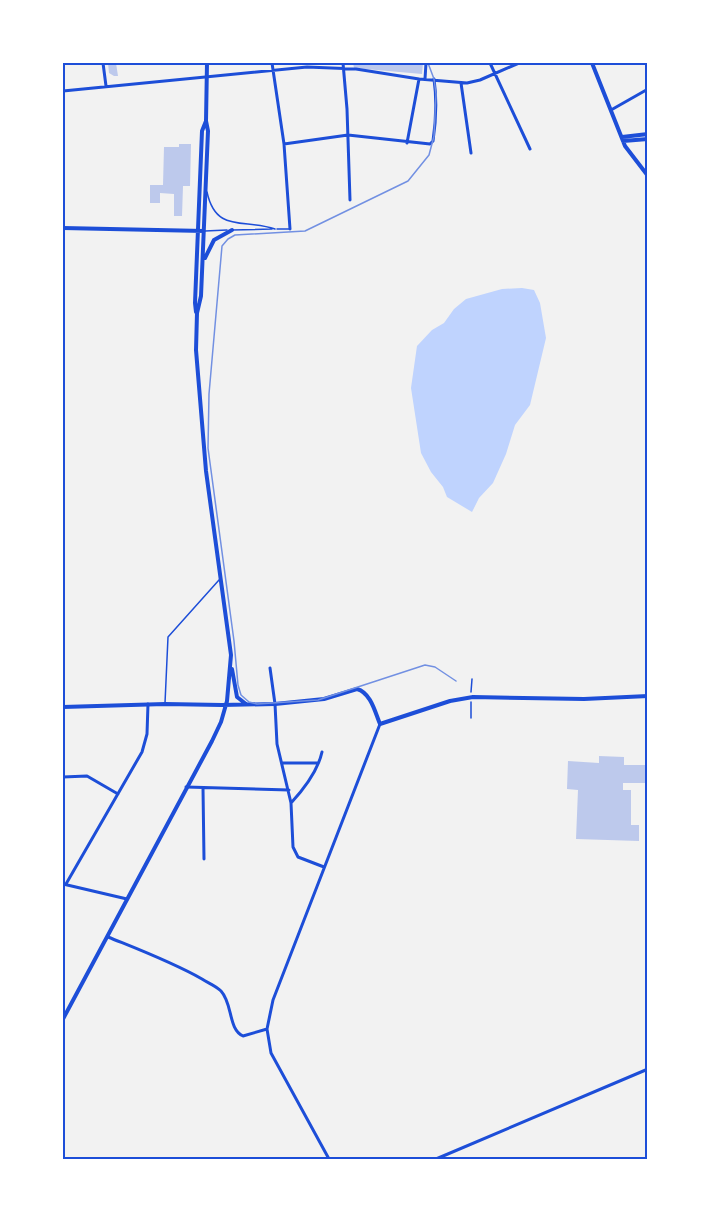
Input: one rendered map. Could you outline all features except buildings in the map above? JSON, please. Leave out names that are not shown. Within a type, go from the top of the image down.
[{"type":"street","points":[[103,63],[106,86]]},
{"type":"street","points":[[196,313],[201,296],[203,263],[208,131],[206,121],[207,63]]},
{"type":"street","points":[[272,63],[284,144],[290,229]]},
{"type":"street","points":[[343,63],[350,200]]},
{"type":"street","points":[[425,79],[426,63]]},
{"type":"street","points":[[490,63],[530,149]]},
{"type":"street","points":[[63,91],[208,78],[273,69],[343,68],[461,83],[480,80],[519,63]]},
{"type":"street","points":[[592,63],[629,152],[648,176]]},
{"type":"street","points":[[407,143],[419,79]]},
{"type":"street","points":[[284,144],[348,135],[427,145],[433,141],[434,136],[436,103],[434,79]]},
{"type":"street","points":[[461,83],[471,153]]},
{"type":"street","points":[[611,110],[648,89]]},
{"type":"street","points":[[206,121],[202,131],[195,303],[199,399],[235,691],[237,697],[247,705]]},
{"type":"street","points":[[623,139],[648,134]]},
{"type":"street","points":[[623,139],[648,139]]},
{"type":"street","points":[[63,228],[204,231]]},
{"type":"street","points":[[203,263],[214,240],[232,230]]},
{"type":"street","points":[[63,1019],[213,741],[226,705],[230,682],[230,653]]},
{"type":"street","points":[[270,668],[275,704],[276,744],[289,790],[295,853],[298,857],[324,867]]},
{"type":"street","points":[[63,707],[275,704],[318,700],[357,689],[365,692],[369,698],[380,724],[273,1000],[267,1029],[271,1053],[329,1159]]},
{"type":"street","points":[[380,724],[450,701],[473,697],[591,699],[648,696]]},
{"type":"street","points":[[129,899],[65,884],[146,742],[148,704]]},
{"type":"street","points":[[291,803],[301,791],[322,752]]},
{"type":"street","points":[[282,763],[318,763]]},
{"type":"street","points":[[63,777],[87,776],[118,794]]},
{"type":"street","points":[[186,788],[289,790]]},
{"type":"street","points":[[203,788],[204,858]]},
{"type":"street","points":[[108,937],[170,962],[220,990],[229,1004],[234,1028],[240,1035],[267,1029]]},
{"type":"street","points":[[436,1159],[648,1069]]},
{"type":"lane","points":[[206,185],[212,208],[224,219],[238,224],[259,225],[275,229]]},
{"type":"lane","points":[[204,231],[290,229]]},
{"type":"lane","points":[[165,704],[168,637],[221,577]]},
{"type":"path","points":[[471,693],[472,679]]},
{"type":"path","points":[[471,701],[471,718]]},
{"type":"water","points":[[502,289],[534,290],[540,303],[546,338],[530,405],[515,425],[506,454],[493,483],[479,498],[472,512],[447,497],[421,453],[411,388],[417,346],[432,330],[444,323],[454,309],[466,299]]},
{"type":"tram line","points":[[428,63],[434,79],[436,94],[434,136],[429,155],[408,181],[305,231],[235,235],[222,246],[209,394],[208,448],[241,695],[249,702],[257,704],[318,700],[425,665],[435,667],[456,681]]}]
